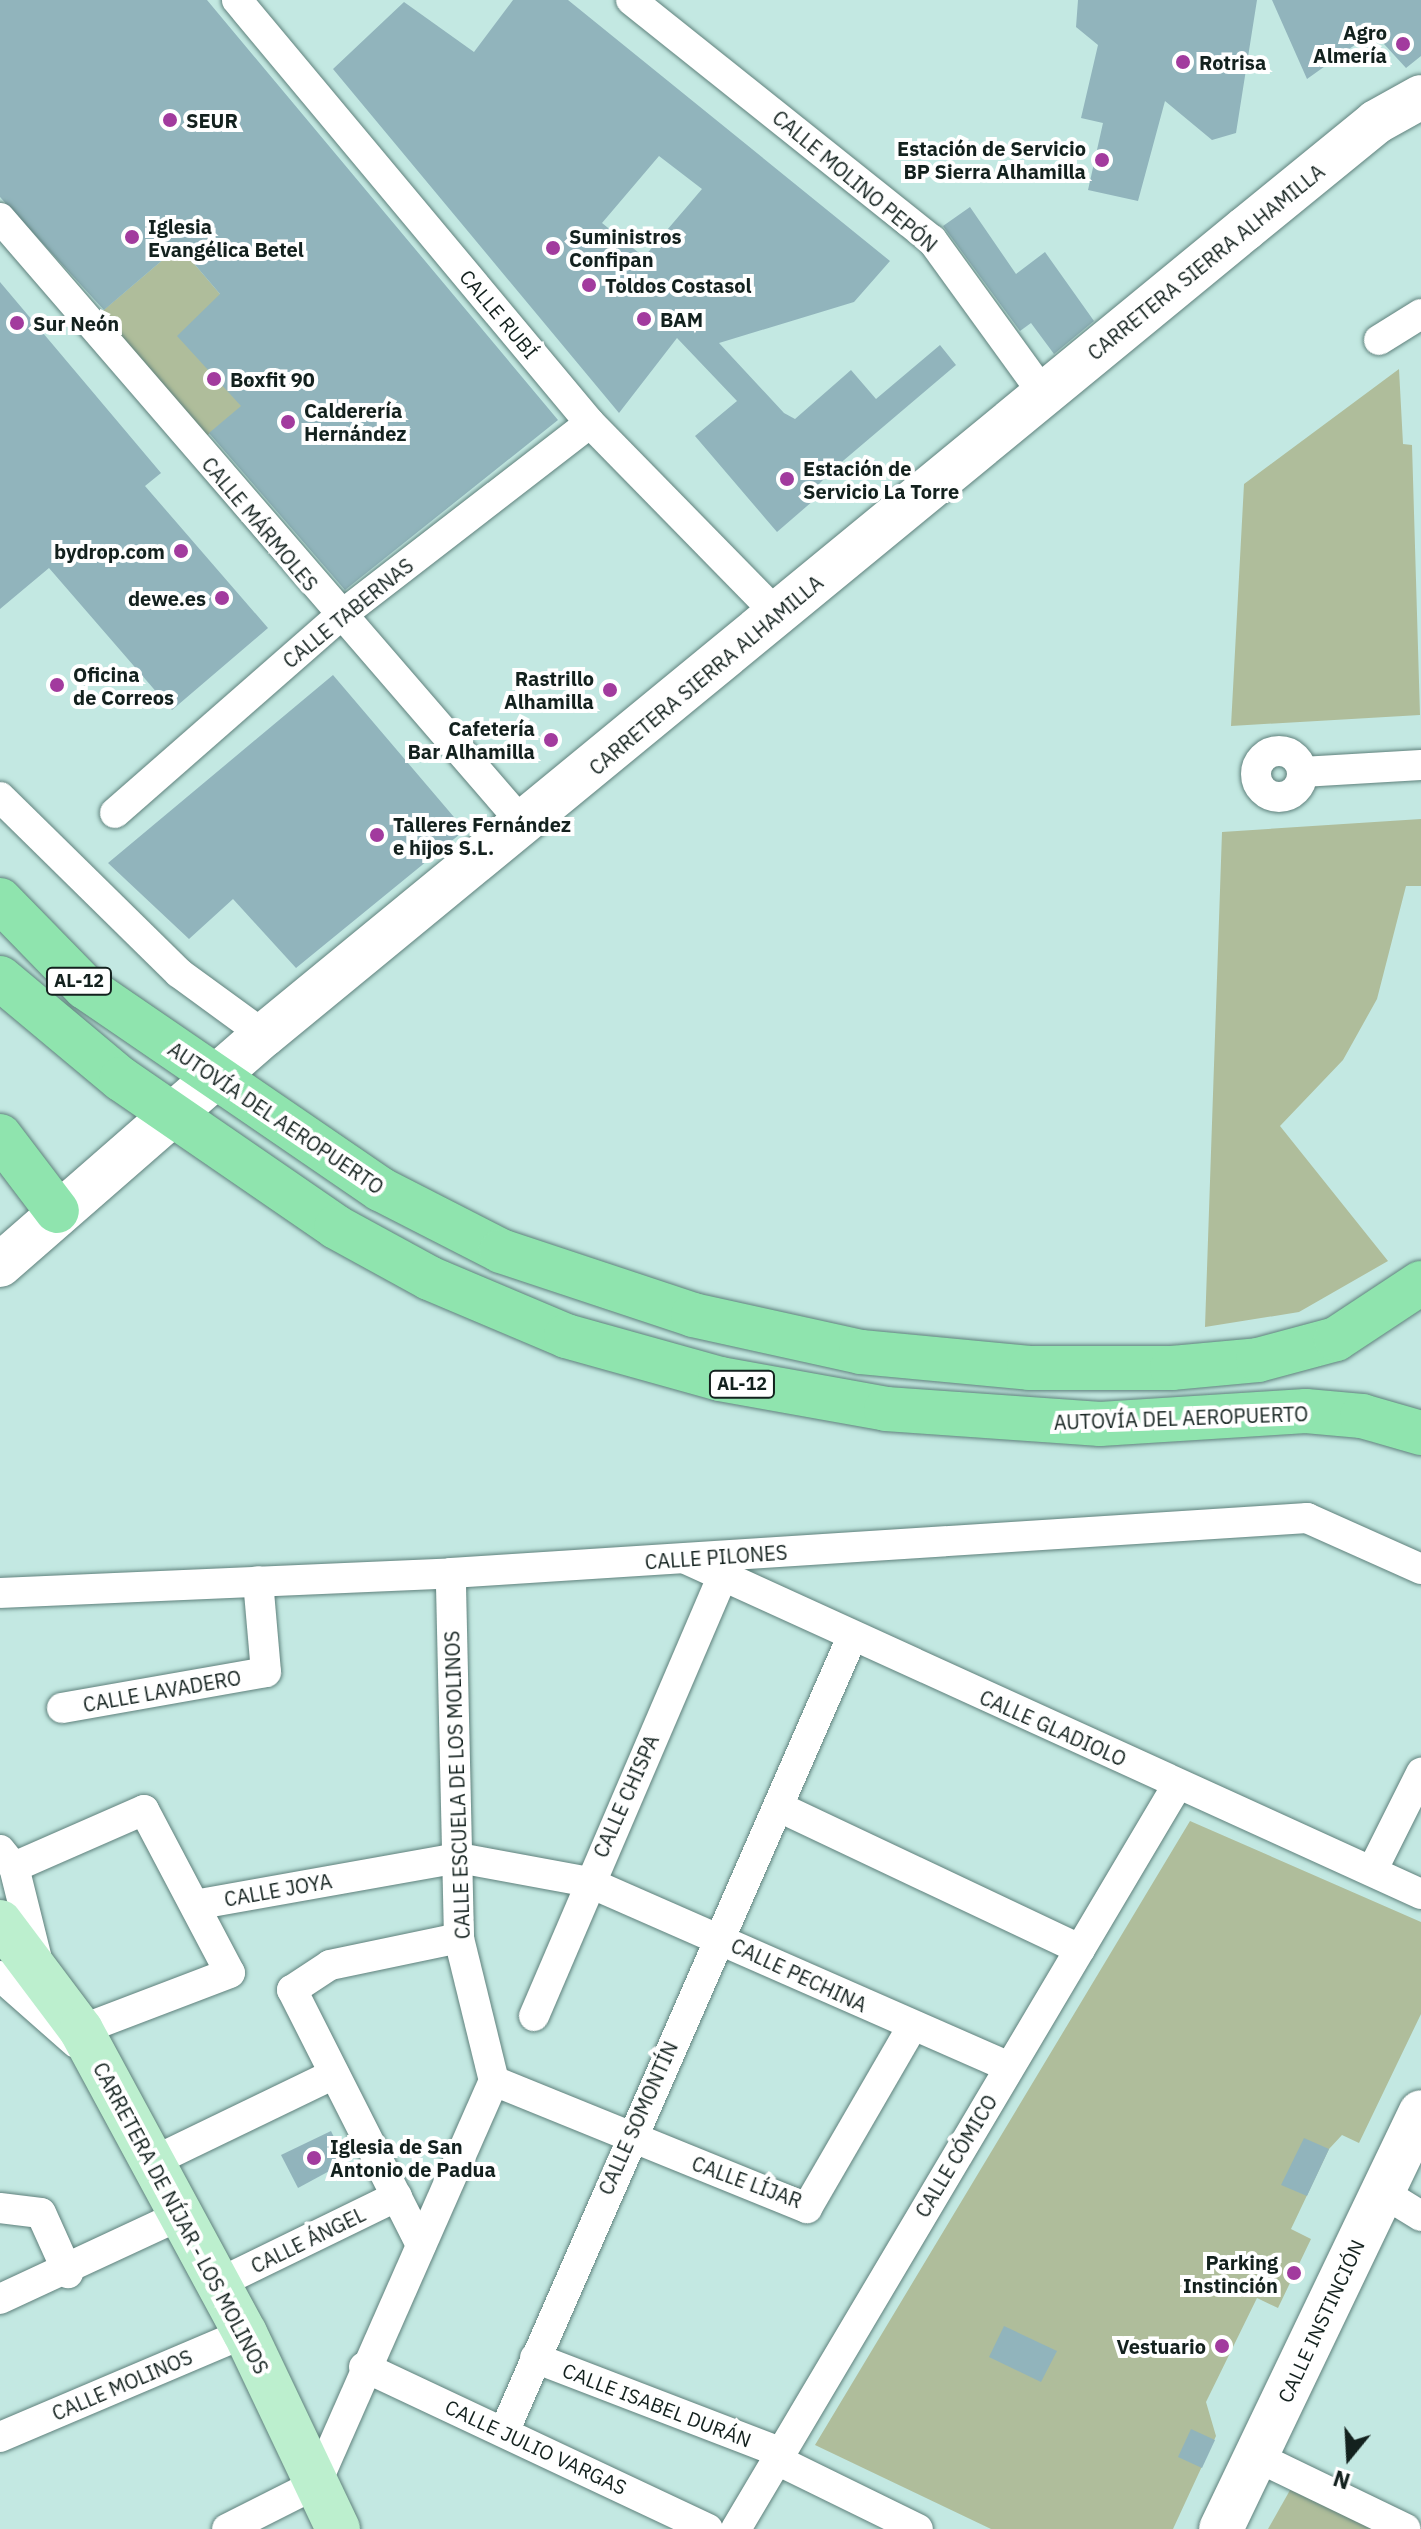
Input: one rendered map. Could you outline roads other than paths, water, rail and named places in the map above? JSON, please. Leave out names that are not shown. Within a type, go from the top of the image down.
[{"type":"highway","name":"AUTOVÍA DEL AEROPUERTO","points":[[0,900],[85,987],[213,1079],[380,1189],[501,1251],[693,1315],[835,1348],[1029,1368],[1241,1362],[1336,1339],[1421,1283]]},
{"type":"highway","name":"AUTOVÍA DEL AEROPUERTO","points":[[0,978],[171,1115],[336,1227],[429,1278],[566,1336],[720,1379],[836,1402],[1018,1422],[1140,1423],[1306,1411],[1362,1416],[1421,1433]]},
{"type":"highway","points":[[0,1136],[57,1211]]},
{"type":"main road","name":"CARRETERA SIERRA ALHAMILLA","points":[[0,1265],[57,1211],[264,1035],[525,826],[777,614],[1376,122],[1421,97]]},
{"type":"main road","name":"CARRETERA DE NÍJAR - LOS MOLINOS","points":[[0,1922],[12,1983],[89,2045],[245,2333],[338,2529]]},
{"type":"main road","name":"CALLE INSTINCIÓN","points":[[1221,2529],[1421,2112]]},
{"type":"street","name":"CALLE RUBÍ","points":[[237,0],[590,423],[777,614]]},
{"type":"street","name":"CALLE MOLINO PEPÓN","points":[[631,0],[932,240],[1044,395]]},
{"type":"street","name":"CALLE MÁRMOLES","points":[[0,218],[339,617],[525,826]]},
{"type":"street","points":[[1379,340],[1421,314]]},
{"type":"street","name":"CALLE TABERNAS","points":[[115,813],[339,617],[590,423]]},
{"type":"street","points":[[1302,772],[1421,765]]},
{"type":"street","points":[[0,797],[179,973],[264,1035]]},
{"type":"street","name":"CALLE PILONES","points":[[0,1593],[451,1573],[1307,1518],[1421,1569]]},
{"type":"street","name":"CALLE GLADIOLO","points":[[686,1559],[1421,1894]]},
{"type":"street","name":"CALLE ESCUELA DE LOS MOLINOS","points":[[451,1573],[459,1938],[494,2081]]},
{"type":"street","name":"CALLE CHISPA","points":[[534,2016],[588,1882],[722,1578]]},
{"type":"street","name":"CALLE LAVADERO","points":[[62,1708],[266,1672],[258,1581]]},
{"type":"street","name":"CALLE SOMONTÍN","points":[[504,2432],[629,2137],[779,1807],[852,1637]]},
{"type":"street","points":[[1372,1871],[1421,1773]]},
{"type":"street","name":"CALLE CÓMICO","points":[[736,2529],[1178,1784]]},
{"type":"street","points":[[779,1807],[1080,1949]]},
{"type":"street","points":[[12,1983],[7,1859],[144,1810],[200,1904]]},
{"type":"street","name":"CALLE JOYA","points":[[89,2045],[230,1973],[200,1904],[459,1858],[588,1882]]},
{"type":"street","name":"CALLE PECHINA","points":[[588,1882],[912,2027],[1009,2067]]},
{"type":"street","points":[[421,2245],[292,1990],[330,1965],[459,1938]]},
{"type":"street","name":"CALLE LÍJAR","points":[[494,2081],[807,2208],[912,2027]]},
{"type":"street","points":[[154,2161],[334,2074]]},
{"type":"street","points":[[227,2529],[316,2484],[364,2367],[494,2081]]},
{"type":"street","points":[[1382,2192],[1421,2216]]},
{"type":"street","name":"CALLE ÁNGEL","points":[[219,2283],[397,2196]]},
{"type":"street","points":[[0,2208],[41,2213],[68,2273]]},
{"type":"street","points":[[0,2299],[68,2273],[183,2214]]},
{"type":"street","name":"CALLE MOLINOS","points":[[0,2437],[245,2333]]},
{"type":"street","name":"CALLE ISABEL DURÁN","points":[[535,2358],[778,2456],[918,2529]]},
{"type":"street","name":"CALLE JULIO VARGAS","points":[[364,2367],[708,2529]]},
{"type":"street","points":[[1257,2457],[1406,2529]]},
{"type":"place","name":"Agro Almería","points":[[1403,44]]},
{"type":"place","name":"Rotrisa","points":[[1183,62]]},
{"type":"place","name":"SEUR","points":[[170,120]]},
{"type":"place","name":"Estación de Servicio BP Sierra Alhamilla","points":[[1102,160]]},
{"type":"place","name":"Iglesia Evangélica Betel","points":[[132,237]]},
{"type":"place","name":"Suministros Confipan","points":[[553,248]]},
{"type":"place","name":"Toldos Costasol","points":[[589,285]]},
{"type":"place","name":"BAM","points":[[644,319]]},
{"type":"place","name":"Sur Neón","points":[[17,323]]},
{"type":"place","name":"Boxfit 90","points":[[214,379]]},
{"type":"place","name":"Calderería Hernández","points":[[288,422]]},
{"type":"place","name":"Estación de Servicio La Torre","points":[[787,479]]},
{"type":"place","name":"bydrop.com","points":[[181,551]]},
{"type":"place","name":"dewe.es","points":[[222,598]]},
{"type":"place","name":"Oficina de Correos","points":[[57,685]]},
{"type":"place","name":"Rastrillo Alhamilla","points":[[610,690]]},
{"type":"place","name":"Cafetería Bar Alhamilla","points":[[551,740]]},
{"type":"place","name":"Talleres Fernández e hijos S.L.","points":[[377,835]]},
{"type":"place","name":"Iglesia de San Antonio de Padua","points":[[314,2158]]},
{"type":"place","name":"Parking Instinción","points":[[1294,2273]]},
{"type":"place","name":"Vestuario","points":[[1222,2346]]}]
